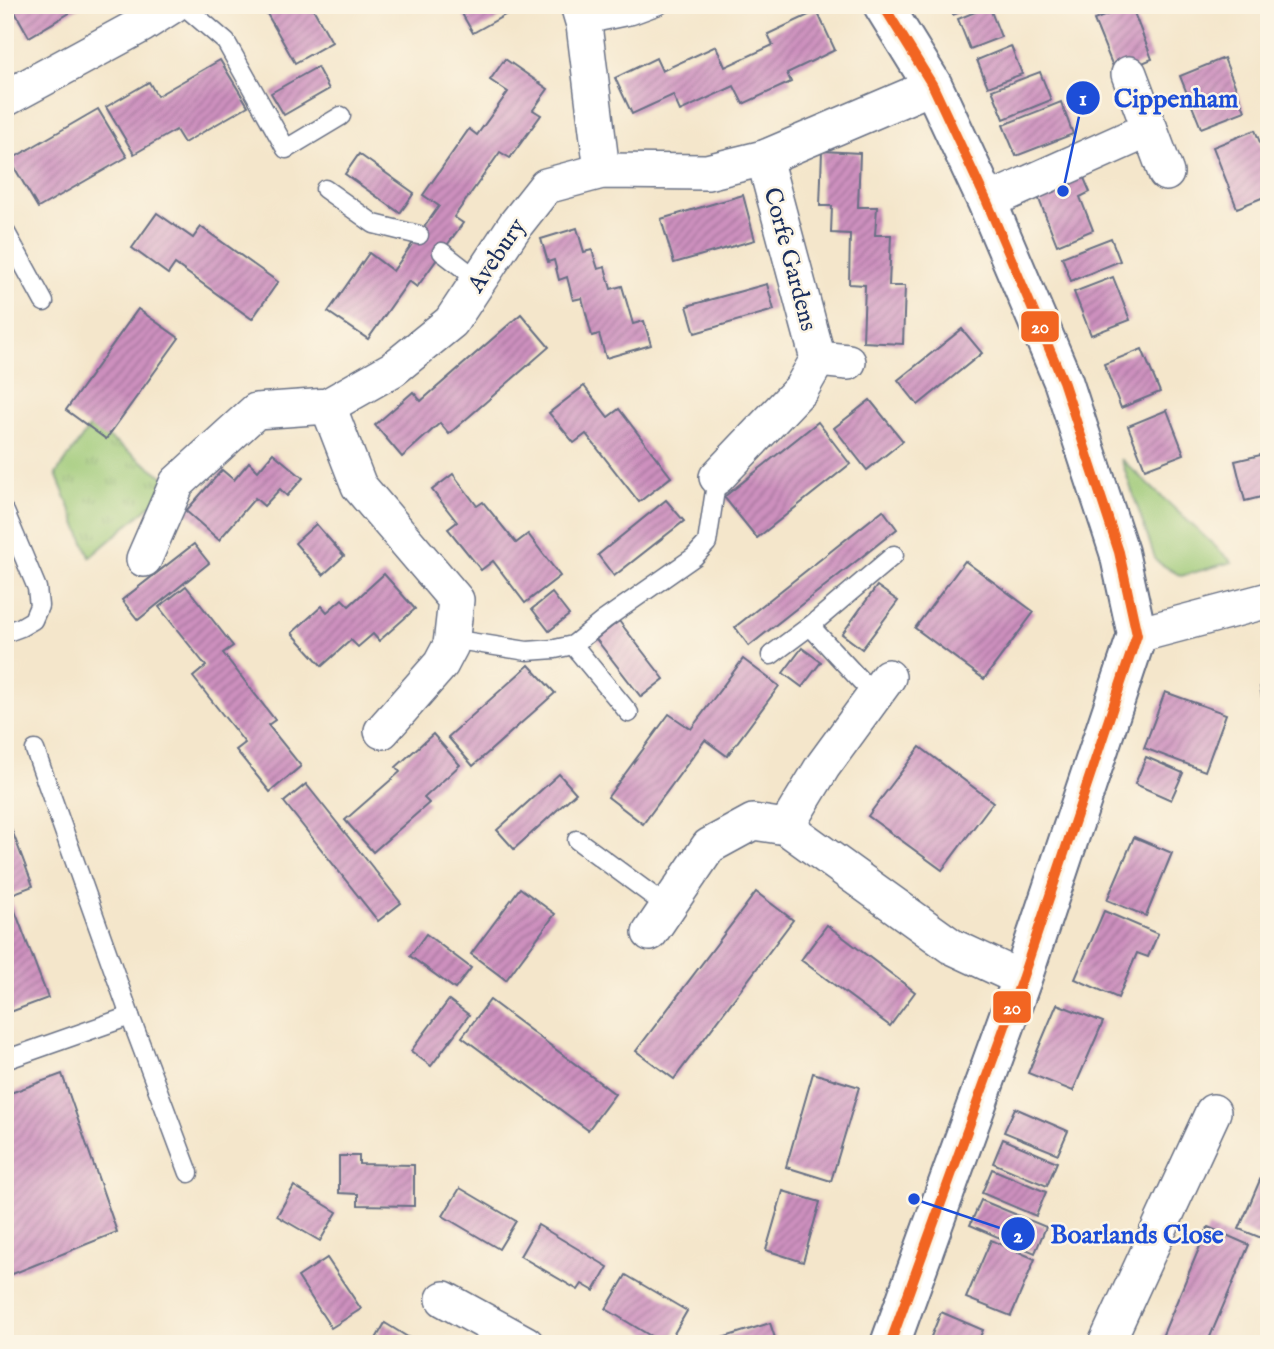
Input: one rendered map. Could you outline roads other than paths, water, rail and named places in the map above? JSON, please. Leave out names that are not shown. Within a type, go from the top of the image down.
[{"type":"street","points":[[5,99],[141,14],[173,5]]},
{"type":"street","points":[[883,5],[933,86],[987,202],[1063,381],[1119,552],[1137,635],[1021,979],[890,1344]]},
{"type":"street","points":[[581,15],[603,171]]},
{"type":"street","points":[[1129,74],[1166,173]]},
{"type":"street","name":"Avebury","points":[[145,559],[177,484],[256,411],[328,406],[393,369],[451,322],[516,224],[546,186],[603,171],[707,172],[764,158],[933,86]]},
{"type":"street","points":[[987,202],[1150,129]]},
{"type":"street","name":"Corfe Gardens","points":[[717,477],[801,389],[833,361],[764,158]]},
{"type":"street","points":[[328,406],[359,486],[456,600],[451,645],[441,664],[382,731]]},
{"type":"street","points":[[1137,635],[1269,600]]},
{"type":"street","points":[[786,827],[823,766],[881,686]]},
{"type":"street","points":[[659,920],[709,846],[753,822],[786,827],[951,946],[1021,979]]},
{"type":"street","points":[[1106,1344],[1213,1112]]},
{"type":"street","points":[[444,1299],[527,1344]]},
{"type":"lane","points":[[183,5],[226,42],[286,149],[341,116]]},
{"type":"lane","points":[[581,15],[632,15],[659,5]]},
{"type":"lane","points":[[326,189],[374,224],[419,235]]},
{"type":"lane","points":[[5,231],[44,302]]},
{"type":"lane","points":[[442,252],[478,280]]},
{"type":"lane","points":[[452,639],[527,651],[572,646],[604,620],[694,557],[707,543],[717,477]]},
{"type":"lane","points":[[5,512],[37,588],[39,606],[33,620],[5,633]]},
{"type":"lane","points":[[771,655],[810,626],[894,555]]},
{"type":"lane","points":[[810,626],[881,686]]},
{"type":"lane","points":[[572,646],[629,713]]},
{"type":"lane","points":[[35,750],[189,1173]]},
{"type":"lane","points":[[577,839],[659,920]]},
{"type":"lane","points":[[5,1060],[130,1016]]},
{"type":"place","name":"Cippenham","points":[[1063,191]]},
{"type":"place","name":"Boarlands Close","points":[[914,1199]]}]
